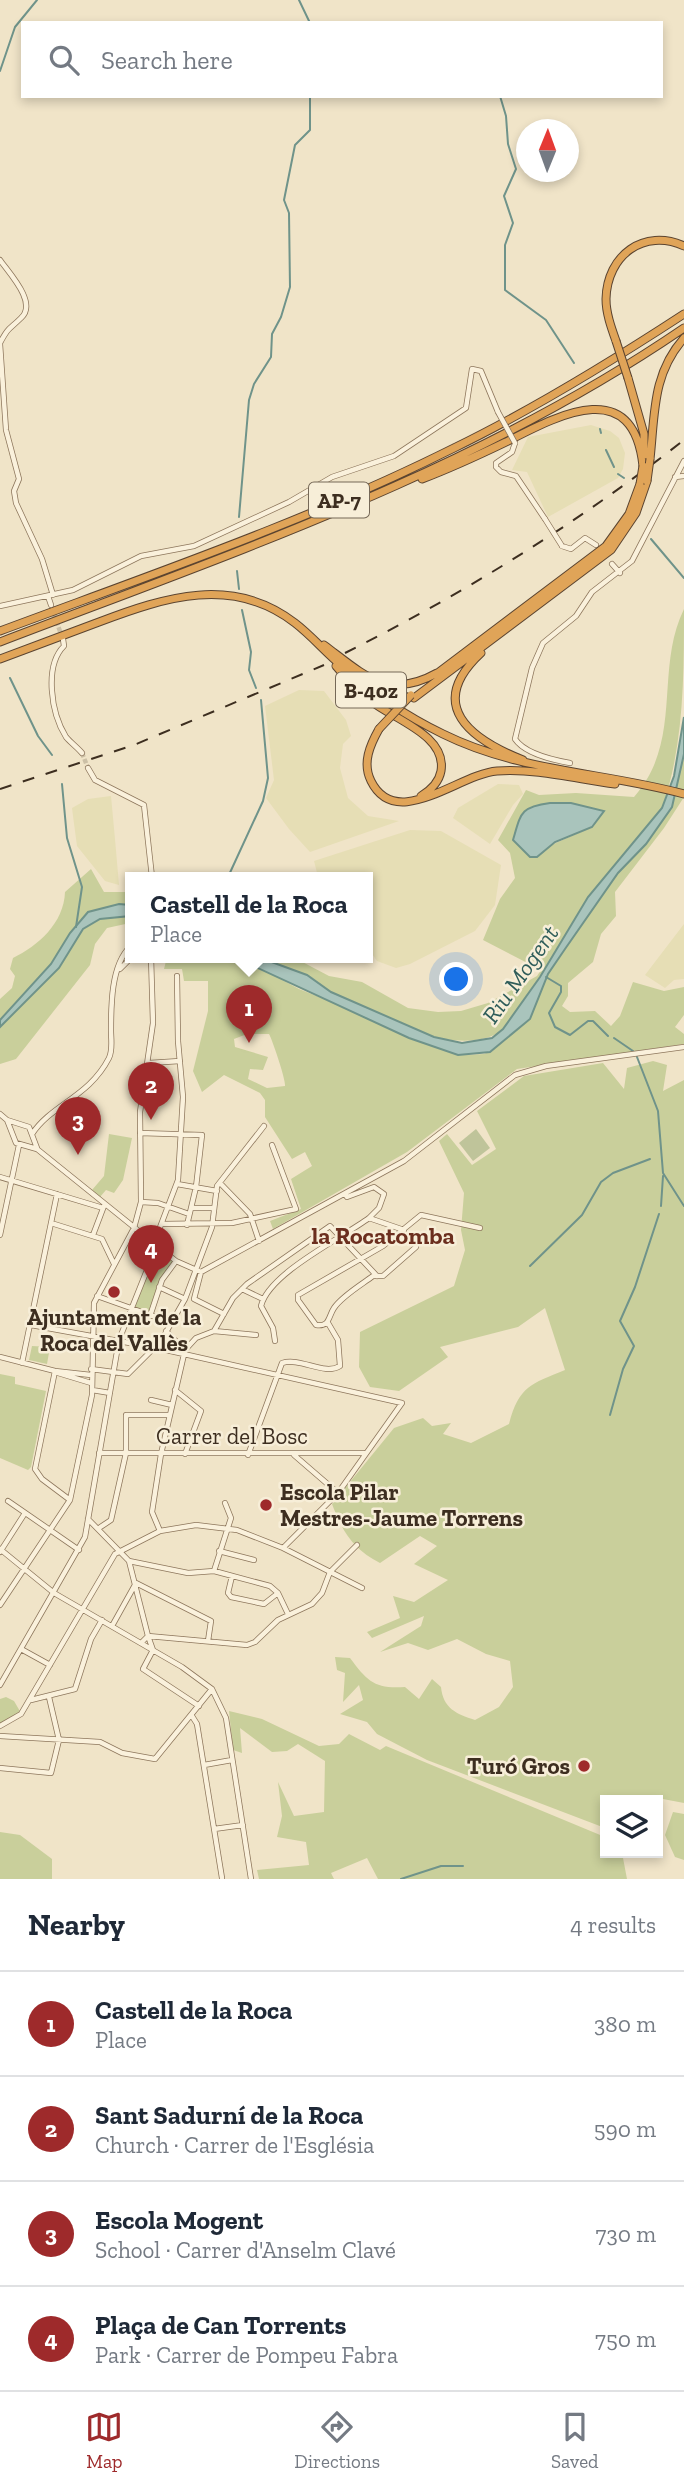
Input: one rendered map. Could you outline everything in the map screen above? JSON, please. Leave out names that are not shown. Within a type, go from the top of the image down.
[{"type":"highway","points":[[650,459],[645,421],[606,296],[619,259],[629,248],[654,239],[684,246]]},
{"type":"highway","points":[[618,340],[610,297],[611,283],[624,259],[633,250],[657,243],[670,244],[684,252]]},
{"type":"highway","points":[[660,330],[662,325],[684,309]]},
{"type":"highway","name":"AP-7","points":[[0,631],[268,530],[422,463],[545,400],[684,314]]},
{"type":"highway","name":"AP-7","points":[[0,642],[238,553],[395,487],[559,405],[684,328]]},
{"type":"highway","points":[[412,696],[611,550],[636,513],[650,459],[657,386],[666,362],[684,338]]},
{"type":"highway","points":[[630,377],[644,434],[644,482],[629,514],[606,546],[443,669],[412,696],[381,730],[368,755],[368,773],[376,789],[395,801],[419,801],[469,777],[493,771],[564,774],[640,785],[684,796]]},
{"type":"highway","points":[[395,487],[452,467],[549,420],[589,409],[608,411],[627,423],[637,439],[643,466]]},
{"type":"highway","name":"B-40z","points":[[0,659],[148,604],[191,594],[217,593],[269,608],[296,624],[359,681],[413,719],[496,756],[564,774]]},
{"type":"highway","name":"B-40z","points":[[191,594],[228,598],[269,612],[292,626],[386,707],[441,738],[495,760],[564,774]]},
{"type":"highway","points":[[296,624],[365,676],[380,683],[411,685],[443,669]]},
{"type":"highway","points":[[494,638],[467,667],[456,684],[454,704],[458,716],[472,732],[499,749],[564,774]]},
{"type":"highway","points":[[336,666],[362,694],[424,736],[437,749],[441,760],[440,776],[423,795],[409,799],[394,797],[376,781],[371,760],[381,730]]},
{"type":"street","points":[[0,260],[25,296],[27,307],[22,318],[10,324],[0,343],[6,430],[19,479],[14,491],[16,503],[42,559],[51,605]]},
{"type":"street","points":[[0,606],[85,585],[141,556],[194,546],[289,502],[332,477],[394,456],[466,408],[472,369],[481,371],[514,443],[512,452],[496,463],[496,467],[501,472],[516,476],[562,546],[571,549],[585,538],[596,545]]},
{"type":"street","points":[[570,764],[534,752],[519,745],[515,739],[532,668],[548,636],[573,619],[596,590],[620,573],[639,551],[684,460]]},
{"type":"street","points":[[675,477],[684,477]]},
{"type":"street","points":[[612,564],[620,573]]},
{"type":"street","points":[[63,639],[64,646],[53,662],[55,700],[63,730],[82,753]]},
{"type":"street","points":[[88,768],[95,780],[144,805],[151,872]]},
{"type":"street","points":[[0,1235],[22,1145],[40,1123],[83,1093],[109,1057],[112,1000],[119,970],[125,958]]},
{"type":"street","points":[[119,970],[126,963]]},
{"type":"street","points":[[0,1604],[70,1500],[92,1390],[91,1334],[97,1296],[134,1228],[141,1202],[140,1131],[153,1023],[151,963]]},
{"type":"street","points":[[0,1685],[79,1550],[88,1519],[119,1340],[177,1184],[183,1097],[177,976]]},
{"type":"street","points":[[55,1371],[113,1371],[128,1374],[156,1347],[198,1271],[260,1241],[404,1161],[508,1078],[521,1072],[684,1047]]},
{"type":"street","points":[[149,1063],[180,1061]]},
{"type":"street","points":[[0,1114],[19,1125],[40,1123]]},
{"type":"street","points":[[7,1120],[14,1142],[37,1149],[103,1206],[176,1261],[198,1271]]},
{"type":"street","points":[[11,1134],[19,1125]]},
{"type":"street","points":[[26,1126],[37,1149]]},
{"type":"street","points":[[224,1314],[196,1303],[198,1271],[212,1224],[220,1183],[264,1126]]},
{"type":"street","points":[[140,1131],[202,1135],[196,1187],[187,1225]]},
{"type":"street","points":[[162,1224],[212,1224],[251,1220],[296,1209],[272,1144]]},
{"type":"street","points":[[0,1177],[103,1206]]},
{"type":"street","points":[[220,1183],[250,1214],[260,1241]]},
{"type":"street","points":[[177,1184],[217,1191]]},
{"type":"street","points":[[275,1341],[274,1328],[261,1306],[271,1288],[294,1268],[369,1218],[383,1201],[381,1189],[374,1186],[346,1197],[345,1194]]},
{"type":"street","points":[[22,1363],[57,1194]]},
{"type":"street","points":[[141,1202],[169,1206],[189,1214]]},
{"type":"street","points":[[93,1235],[103,1206]]},
{"type":"street","points":[[191,1208],[214,1208]]},
{"type":"street","points":[[328,1322],[316,1325],[298,1300],[298,1295],[362,1258],[425,1214],[480,1228]]},
{"type":"street","points":[[369,1218],[404,1230]]},
{"type":"street","points":[[51,1223],[102,1239],[114,1264]]},
{"type":"street","points":[[214,1331],[242,1289],[330,1226],[377,1276]]},
{"type":"street","points":[[328,1322],[334,1307],[373,1276],[383,1276],[416,1247]]},
{"type":"street","points":[[150,1316],[159,1287],[176,1261]]},
{"type":"street","points":[[159,1287],[184,1298]]},
{"type":"street","points":[[242,1289],[263,1300]]},
{"type":"street","points":[[97,1296],[170,1322]]},
{"type":"street","points":[[247,1455],[282,1363],[288,1361],[334,1370],[340,1366],[338,1340],[328,1322]]},
{"type":"street","points":[[31,1325],[184,1352],[401,1403],[338,1493],[283,1548]]},
{"type":"street","points":[[166,1331],[184,1352]]},
{"type":"street","points":[[160,1531],[152,1512],[161,1454],[184,1352],[196,1338],[214,1331],[256,1335]]},
{"type":"street","points":[[0,1357],[91,1383]]},
{"type":"street","points":[[55,1371],[36,1473],[70,1500]]},
{"type":"street","points":[[92,1390],[109,1395]]},
{"type":"street","points":[[175,1390],[201,1410],[185,1454]]},
{"type":"street","points":[[151,1400],[172,1405]]},
{"type":"street","points":[[99,1528],[111,1520],[126,1453],[125,1415],[169,1415]]},
{"type":"street","name":"Carrer del Bosc","points":[[99,1453],[365,1453]]},
{"type":"street","points":[[294,1455],[338,1493]]},
{"type":"street","points":[[8,1501],[79,1550]]},
{"type":"street","points":[[214,1571],[231,1518],[225,1503]]},
{"type":"street","points":[[26,1513],[1,1550],[54,1593],[153,1650],[212,1689],[223,1708],[251,1879]]},
{"type":"street","points":[[88,1519],[129,1562],[153,1650],[143,1669],[199,1706]]},
{"type":"street","points":[[0,1726],[16,1719],[30,1700],[82,1608],[119,1551],[160,1531],[196,1525],[226,1528],[283,1548],[362,1588]]},
{"type":"street","points":[[141,1643],[148,1636],[247,1645],[255,1642],[288,1614],[312,1604],[322,1593],[330,1572],[357,1545]]},
{"type":"street","points":[[219,1551],[254,1560]]},
{"type":"street","points":[[129,1562],[188,1573],[214,1571],[270,1586],[278,1593],[288,1614]]},
{"type":"street","points":[[232,1576],[228,1593],[231,1597],[264,1604],[278,1593]]},
{"type":"street","points":[[112,1626],[136,1583]]},
{"type":"street","points":[[136,1583],[211,1621],[208,1641]]},
{"type":"street","points":[[30,1700],[75,1689],[91,1639],[102,1620]]},
{"type":"street","points":[[21,1649],[50,1665]]},
{"type":"street","points":[[0,1736],[100,1742],[129,1755],[155,1759],[212,1689]]},
{"type":"street","points":[[0,1768],[51,1773],[60,1740],[48,1697]]},
{"type":"street","points":[[192,1716],[197,1724],[222,1878]]},
{"type":"street","points":[[204,1765],[232,1760]]},
{"type":"street","points":[[214,1829],[243,1825]]},
{"type":"shaded area","points":[[591,425],[610,431],[619,438],[625,453],[623,469],[618,478],[548,517],[527,472],[512,470],[528,437]]},
{"type":"shaded area","points":[[299,690],[324,691],[346,720],[351,736],[343,744],[340,768],[348,798],[368,816],[399,821],[310,852],[289,829],[266,798],[274,780],[265,706]]},
{"type":"shaded area","points":[[498,784],[519,785],[523,794],[513,805],[490,844],[453,818],[458,808]]},
{"type":"shaded area","points":[[111,796],[119,885],[105,881],[77,846],[72,808],[88,799]]},
{"type":"shaded area","points":[[410,830],[441,831],[501,865],[495,905],[475,931],[410,964],[396,968],[377,961],[373,955],[373,872],[317,872],[314,861]]},
{"type":"shaded area","points":[[684,924],[684,979],[674,980],[665,988],[645,975]]},
{"type":"green space","points":[[684,609],[679,735],[662,808],[503,1030],[485,1038],[463,1041],[416,1032],[369,1013],[309,976],[273,963],[304,963],[329,976],[362,982],[408,1008],[438,1012],[461,1011],[488,1003],[537,976],[541,970],[483,940],[500,899],[515,878],[510,853],[498,840],[526,790],[539,795],[576,793],[634,797],[649,775],[659,752],[664,729],[675,632]],"holes":[[[550,803],[584,806],[592,827],[549,846],[525,851],[514,840],[516,830]]]},
{"type":"green space","points":[[684,754],[684,797],[615,892],[616,916],[601,934],[593,962],[568,983],[568,996],[562,1006],[570,1012],[595,1011],[611,1026],[620,1016],[633,982],[664,991],[684,987],[684,1015],[675,1027],[684,1034],[684,1044],[517,1069],[407,1152],[273,1229],[270,1221],[301,1209],[291,1179],[312,1166],[305,1152],[292,1159],[265,1117],[265,1100],[260,1093],[224,1075],[202,1092],[193,1071],[208,1011],[208,981],[184,981],[182,969],[164,969],[166,963],[251,963],[299,989],[465,1055],[484,1054],[493,1050],[530,1019],[548,974],[618,873],[646,844],[672,807]],"holes":[[[247,1034],[269,1034],[285,1086],[267,1088],[248,1079],[250,1069],[263,1070],[268,1057],[235,1047],[234,1039]]]},
{"type":"green space","points":[[91,869],[104,892],[125,892],[125,906],[90,911],[70,933],[51,964],[0,1020],[0,999],[12,988],[15,976],[10,969],[13,958],[32,947],[48,932],[60,914],[65,892]]},
{"type":"green space","points":[[125,916],[125,924],[107,928],[95,944],[90,965],[16,1059],[0,1064],[0,1027],[59,968],[82,930],[100,919]]},
{"type":"green space","points":[[653,1061],[667,1065],[663,1091],[684,1080],[684,1803],[663,1799],[663,1795],[600,1795],[600,1826],[427,1760],[377,1734],[367,1722],[340,1714],[363,1700],[359,1685],[343,1702],[345,1673],[337,1670],[335,1657],[350,1658],[373,1682],[386,1687],[405,1687],[419,1699],[432,1679],[441,1687],[444,1700],[452,1709],[475,1720],[499,1707],[513,1687],[510,1661],[486,1654],[457,1639],[428,1650],[408,1643],[380,1652],[421,1626],[424,1616],[372,1638],[367,1632],[400,1618],[393,1596],[414,1602],[448,1580],[414,1564],[437,1546],[420,1536],[380,1563],[350,1539],[332,1504],[394,1428],[423,1418],[432,1426],[451,1423],[443,1434],[471,1443],[509,1424],[517,1402],[528,1388],[565,1370],[545,1308],[518,1327],[440,1347],[448,1357],[399,1391],[370,1387],[359,1367],[360,1332],[454,1286],[465,1250],[461,1230],[464,1193],[439,1141],[447,1134],[472,1165],[496,1149],[477,1111],[524,1076],[603,1063],[624,1089],[627,1068]]},
{"type":"green space","points":[[476,1129],[490,1148],[473,1161],[459,1143]]},
{"type":"green space","points":[[109,1134],[132,1138],[123,1180],[114,1193],[106,1190],[100,1197],[92,1190],[104,1176]]},
{"type":"green space","points":[[159,1250],[175,1262],[159,1285],[149,1315],[132,1308],[155,1252]]},
{"type":"green space","points":[[32,1346],[50,1347],[47,1364],[29,1360]]},
{"type":"green space","points":[[0,1374],[15,1377],[15,1384],[46,1391],[31,1467],[28,1470],[0,1458]]},
{"type":"green space","points":[[6,1697],[14,1701],[21,1713],[0,1725],[0,1699]]},
{"type":"green space","points":[[229,1711],[262,1719],[319,1746],[339,1744],[349,1734],[380,1750],[386,1746],[600,1835],[600,1858],[623,1858],[627,1879],[378,1879],[367,1858],[331,1873],[334,1879],[259,1879],[257,1870],[309,1865],[306,1842],[277,1837],[282,1816],[278,1782],[294,1816],[324,1812],[325,1761],[298,1744],[287,1751],[272,1752],[240,1728],[242,1753],[233,1750]]},
{"type":"green space","points":[[673,1812],[684,1814],[684,1860],[675,1857],[665,1835]]},
{"type":"green space","points":[[0,1832],[20,1835],[52,1859],[52,1879],[0,1879]]},
{"type":"water","points":[[684,717],[684,754],[672,807],[646,844],[618,873],[548,974],[530,1019],[490,1052],[458,1055],[409,1038],[247,963],[274,963],[307,975],[331,992],[434,1037],[462,1043],[492,1038],[503,1029],[540,977],[588,897],[662,808],[674,776]]},
{"type":"water","points":[[550,803],[571,803],[604,811],[592,827],[555,842],[537,857],[530,857],[513,840],[520,817],[527,809]]},
{"type":"water","points":[[125,905],[125,916],[100,919],[83,929],[59,968],[0,1027],[0,1020],[51,964],[70,933],[88,912]]},
{"type":"waterway","points":[[0,71],[15,27],[37,0]]},
{"type":"waterway","points":[[299,0],[309,21]]},
{"type":"waterway","points":[[239,517],[249,400],[254,384],[271,357],[272,334],[281,317],[290,287],[289,213],[284,200],[295,145],[310,130],[310,98]]},
{"type":"waterway","points":[[501,98],[506,116],[508,144],[516,169],[504,196],[513,223],[505,245],[505,290],[546,320],[574,363]]},
{"type":"waterway","points":[[600,429],[601,433]]},
{"type":"waterway","points":[[606,450],[614,467]]},
{"type":"waterway","points":[[618,474],[624,478]]},
{"type":"waterway","points":[[651,539],[684,578]]},
{"type":"waterway","points":[[237,571],[239,589]]},
{"type":"waterway","points":[[242,610],[251,652],[249,670],[256,688]]},
{"type":"waterway","points":[[10,678],[38,736],[52,755]]},
{"type":"waterway","points":[[230,872],[263,801],[268,778],[261,700]]},
{"type":"waterway","points":[[62,784],[67,838],[82,887],[76,927]]},
{"type":"waterway","name":"Riu Mogent","points":[[546,977],[561,986],[561,992],[549,1013],[555,1027],[570,1035],[588,1021],[593,1021],[608,1036]]},
{"type":"waterway","points":[[614,1038],[633,1051]]},
{"type":"waterway","points":[[637,1057],[658,1111],[663,1173],[684,1206]]},
{"type":"waterway","points":[[530,1266],[582,1215],[601,1182],[613,1173],[650,1159]]},
{"type":"waterway","points":[[661,1206],[663,1176]]},
{"type":"waterway","points":[[610,1415],[623,1369],[634,1346],[620,1321],[635,1287],[659,1214]]},
{"type":"waterway","points":[[401,1879],[441,1866],[463,1866]]},
{"type":"tunnel","points":[[52,609],[62,637]]},
{"type":"tunnel","points":[[82,753],[88,768]]},
{"type":"railway","points":[[345,653],[434,606],[520,555],[604,499],[684,440]]},
{"type":"railway","points":[[0,789],[134,745],[324,665]]},
{"type":"place","name":"Castell de la Roca","points":[[249,1043]]},
{"type":"place","name":"Sant Sadurní de la Roca","points":[[151,1120]]},
{"type":"place","name":"Escola Mogent","points":[[78,1155]]},
{"type":"place","name":"Plaça de Can Torrents","points":[[151,1283]]},
{"type":"place","name":"Ajuntament de la Roca del Vallès","points":[[114,1292]]},
{"type":"place","name":"Escola Pilar Mestres-Jaume Torrens","points":[[266,1505]]},
{"type":"place","name":"Turó Gros","points":[[584,1766]]},
{"type":"district","name":"la Rocatomba","points":[[383,1235]]}]
